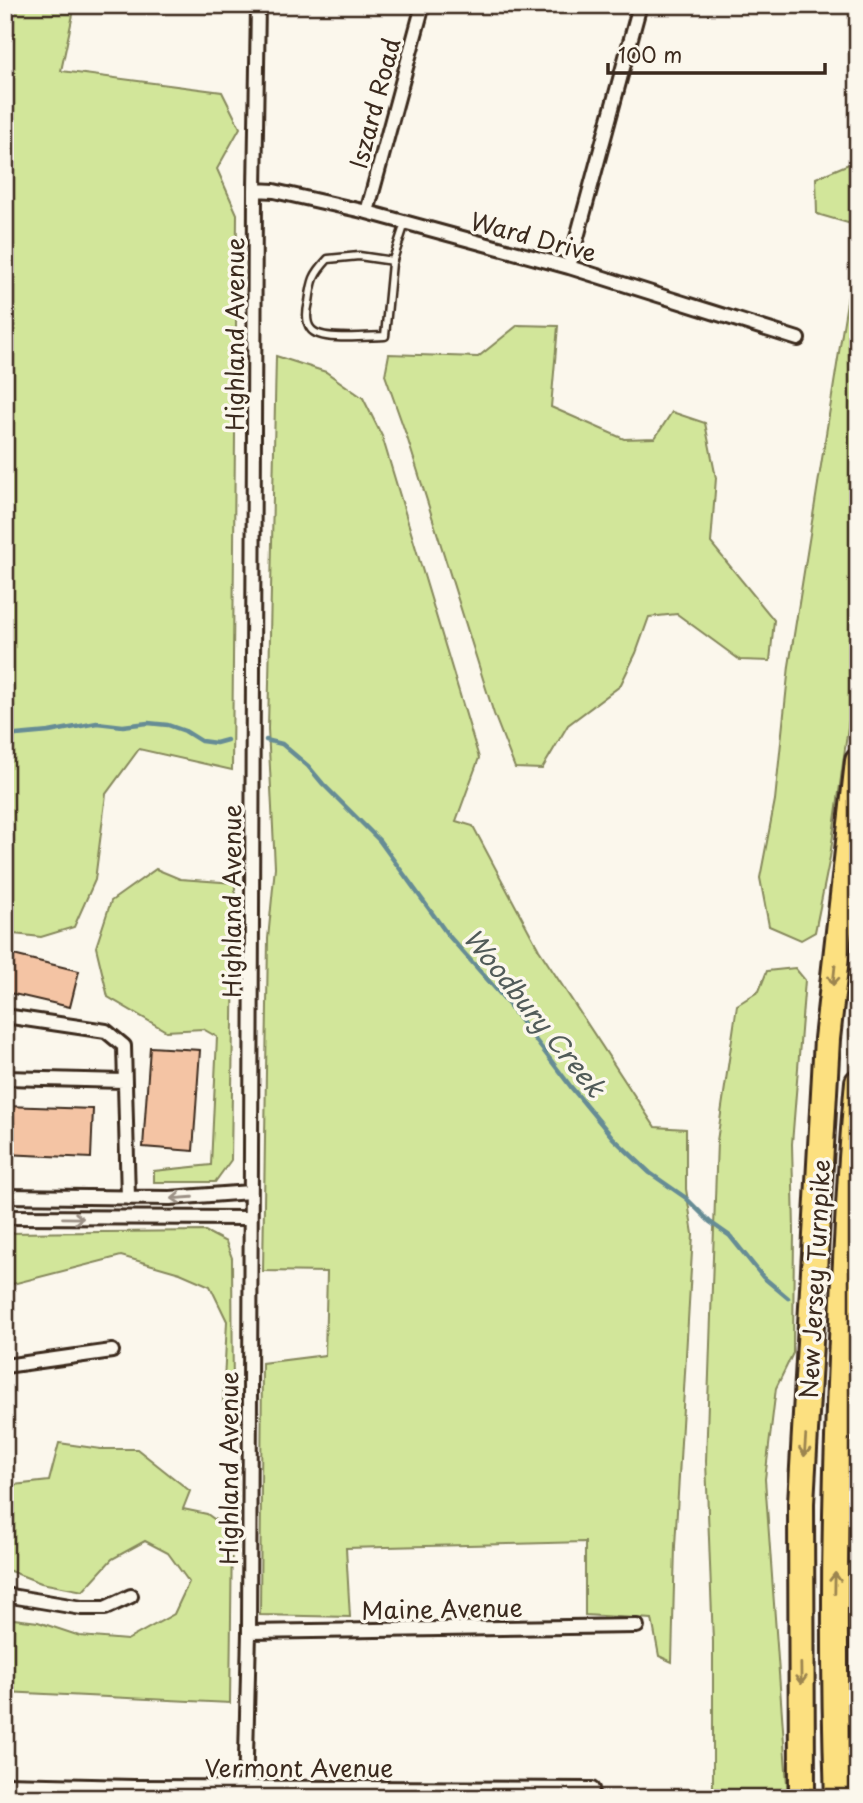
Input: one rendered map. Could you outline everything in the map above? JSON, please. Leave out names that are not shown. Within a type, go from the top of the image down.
[{"type":"highway","name":"New Jersey Turnpike","points":[[803,1798],[801,1503],[827,1039],[858,761]]},
{"type":"highway","name":"New Jersey Turnpike","points":[[838,1798],[834,1689],[837,1423],[858,1082]]},
{"type":"street","name":"Highland Avenue","points":[[245,1793],[249,1632],[258,5]]},
{"type":"street","name":"Iszard Road","points":[[367,212],[423,5]]},
{"type":"street","points":[[569,267],[640,5]]},
{"type":"street","name":"Ward Drive","points":[[255,190],[274,191],[367,212],[569,267],[798,340]]},
{"type":"street","points":[[5,1016],[106,1031],[124,1046],[128,1198]]},
{"type":"street","points":[[5,1079],[124,1080]]},
{"type":"street","points":[[5,1196],[170,1198],[250,1192]]},
{"type":"street","points":[[5,1217],[250,1218]]},
{"type":"street","points":[[5,1366],[112,1352]]},
{"type":"street","points":[[5,1595],[82,1608],[105,1608],[131,1595]]},
{"type":"street","name":"Maine Avenue","points":[[249,1632],[637,1626]]},
{"type":"street","name":"Vermont Avenue","points":[[5,1784],[245,1793],[592,1789]]},
{"type":"lane","points":[[393,261],[359,256],[328,258],[312,277],[307,314],[309,328],[317,335],[333,337],[385,336],[393,261],[405,223]]},
{"type":"green space","points":[[5,5],[75,5],[61,71],[222,92],[240,128],[217,169],[237,214],[232,770],[139,749],[106,794],[95,880],[74,927],[41,937],[5,933]]},
{"type":"green space","points":[[858,160],[858,226],[817,214],[816,178]]},
{"type":"green space","points":[[858,233],[858,655],[830,857],[815,932],[801,940],[769,926],[760,878],[775,800],[789,666]]},
{"type":"green space","points":[[518,325],[558,326],[551,407],[624,439],[655,438],[672,412],[705,423],[716,478],[711,543],[774,620],[770,661],[740,660],[677,614],[649,617],[620,686],[568,725],[542,769],[515,768],[494,714],[385,375],[389,354],[478,357]]},
{"type":"green space","points":[[276,356],[326,372],[363,398],[382,436],[479,758],[456,821],[473,826],[539,950],[655,1127],[686,1129],[686,1189],[693,1234],[675,1546],[672,1662],[659,1656],[652,1619],[585,1615],[585,1542],[346,1548],[350,1617],[260,1615],[262,1363],[325,1355],[327,1272],[263,1271],[268,939],[275,867],[268,729]]},
{"type":"green space","points":[[156,869],[180,879],[235,883],[231,1160],[215,1182],[154,1182],[154,1171],[211,1165],[217,1037],[203,1029],[166,1031],[108,997],[96,947],[111,901]]},
{"type":"green space","points":[[795,968],[805,980],[792,1144],[793,1353],[776,1388],[765,1479],[788,1798],[713,1798],[713,1642],[706,1461],[717,1141],[737,1005],[759,991],[767,971]]},
{"type":"green space","points":[[205,1231],[226,1242],[232,1258],[233,1399],[223,1402],[227,1321],[210,1286],[180,1273],[121,1256],[5,1286],[5,1233]]},
{"type":"green space","points":[[59,1443],[101,1449],[137,1449],[190,1491],[183,1509],[207,1514],[232,1532],[230,1703],[5,1692],[5,1618],[38,1622],[80,1636],[127,1640],[174,1614],[189,1582],[168,1553],[145,1541],[112,1559],[83,1591],[41,1583],[5,1569],[5,1486],[49,1481]]},
{"type":"building","points":[[5,953],[79,971],[70,1007],[5,992]]},
{"type":"building","points":[[150,1047],[200,1050],[193,1151],[143,1147]]},
{"type":"building","points":[[5,1106],[93,1109],[91,1158],[5,1154]]},
{"type":"waterway","name":"Woodbury Creek","points":[[5,736],[49,732],[97,723],[123,726],[148,723],[168,725],[201,741],[216,743],[227,740]]},
{"type":"waterway","name":"Woodbury Creek","points":[[266,740],[282,744],[308,766],[379,840],[448,935],[503,997],[613,1138],[650,1173],[686,1198],[710,1222],[730,1236],[763,1277],[788,1298]]}]
